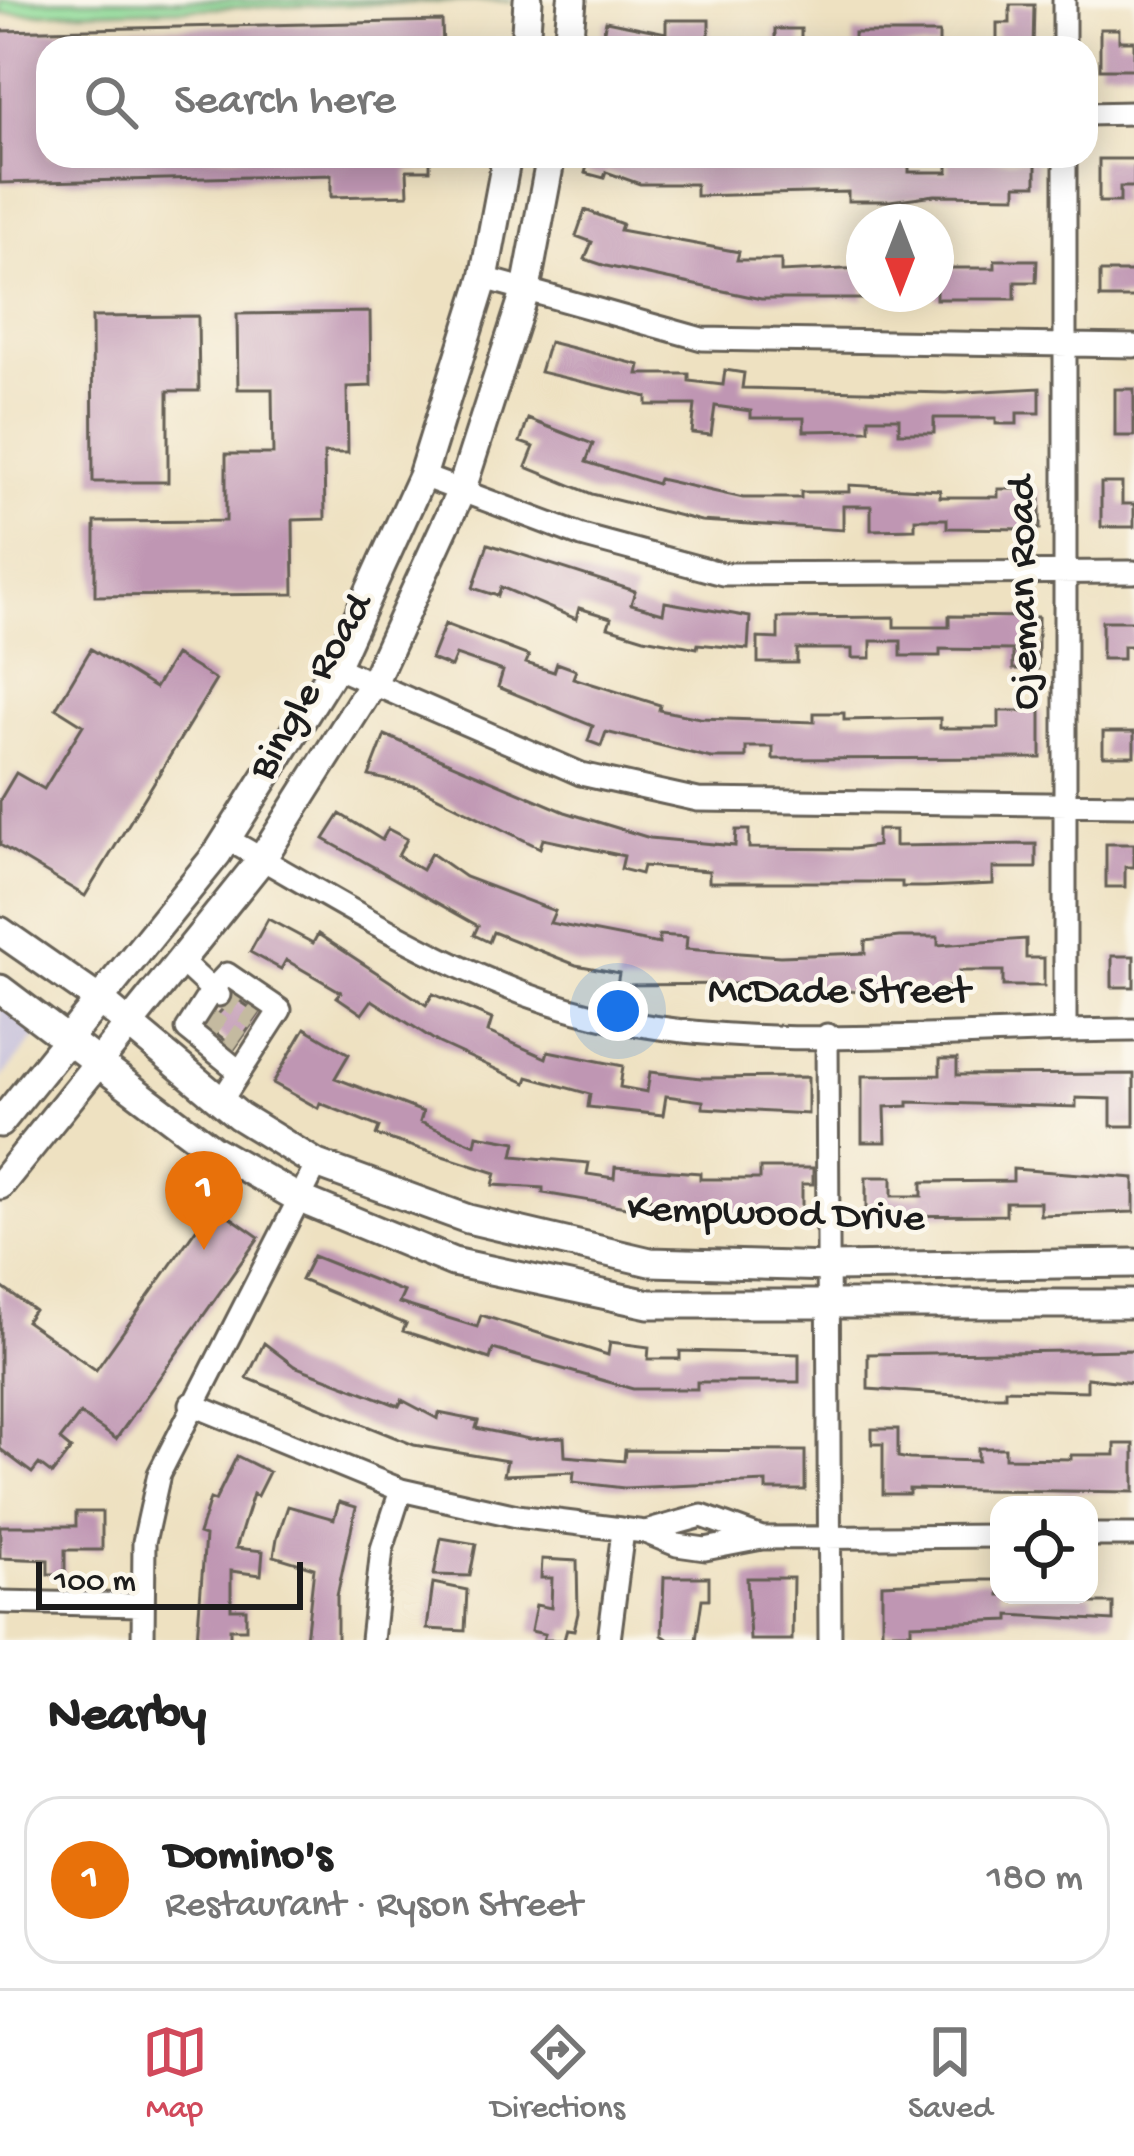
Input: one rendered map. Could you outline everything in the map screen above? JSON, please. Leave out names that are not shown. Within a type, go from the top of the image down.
[{"type":"main road","points":[[526,36],[528,0]]},
{"type":"main road","points":[[569,36],[572,0]]},
{"type":"main road","name":"Bingle Road","points":[[0,1123],[227,839],[335,667],[422,476],[484,278],[505,168]]},
{"type":"main road","name":"Bingle Road","points":[[0,1185],[262,859],[373,683],[461,490],[526,289],[549,168]]},
{"type":"main road","name":"Kempwood Drive","points":[[0,931],[102,1001],[221,1101],[317,1164],[468,1219],[650,1262],[831,1267],[1122,1263]]},
{"type":"main road","name":"Kempwood Drive","points":[[0,988],[212,1150],[298,1198],[453,1262],[649,1304],[1120,1304]]},
{"type":"main road","points":[[546,1282],[556,1240]]},
{"type":"main road","points":[[1120,1304],[1122,1263]]},
{"type":"street","points":[[1064,0],[1064,36]]},
{"type":"street","points":[[1098,114],[1134,113]]},
{"type":"street","name":"Ojeman Road","points":[[1065,168],[1065,1030]]},
{"type":"street","points":[[484,278],[702,339],[1134,346]]},
{"type":"street","points":[[422,476],[582,536],[723,574],[1134,572]]},
{"type":"street","points":[[335,667],[581,774],[698,800],[1134,805]]},
{"type":"street","name":"McDade Street","points":[[227,839],[452,965],[594,1016],[689,1032],[1134,1030]]},
{"type":"street","points":[[182,962],[215,993]]},
{"type":"street","points":[[221,1101],[239,1071],[246,1046],[261,1024],[280,1010],[227,974],[187,1029],[239,1071]]},
{"type":"street","points":[[827,1034],[830,1640]]},
{"type":"street","points":[[142,1640],[144,1542],[159,1474],[317,1164]]},
{"type":"street","points":[[191,1404],[400,1490],[517,1516],[634,1531],[705,1549],[762,1538],[990,1536]]},
{"type":"street","points":[[373,1640],[382,1549],[400,1490]]},
{"type":"street","points":[[634,1531],[702,1516],[762,1538]]},
{"type":"street","points":[[609,1640],[634,1531]]},
{"type":"street","points":[[1098,1535],[1134,1535]]},
{"type":"street","points":[[0,1602],[141,1605]]},
{"type":"shaded area","points":[[0,1002],[41,1030],[0,1080]]},
{"type":"green space","points":[[0,0],[512,0],[0,14]]},
{"type":"building","points":[[1010,5],[1034,5],[1033,36],[997,36],[997,23],[1010,23]]},
{"type":"building","points":[[666,20],[709,20],[709,36],[603,36],[606,21],[666,33]]},
{"type":"building","points":[[442,21],[443,36],[36,36],[36,168],[430,170],[407,170],[408,195],[331,197],[331,175],[0,183],[0,31]]},
{"type":"building","points":[[775,29],[801,29],[801,36],[775,36]]},
{"type":"building","points":[[1100,29],[1119,29],[1119,41],[1134,41],[1134,69],[1100,69]]},
{"type":"building","points":[[854,33],[939,33],[939,36]]},
{"type":"building","points":[[1099,159],[1134,159],[1134,187],[1120,187],[1120,202],[1099,202]]},
{"type":"building","points":[[586,168],[948,172],[948,168],[1036,168],[1036,185],[1016,185],[1016,196],[848,201],[848,192],[696,196],[696,184],[640,184],[606,172],[604,178],[585,173]]},
{"type":"building","points":[[585,210],[622,224],[620,230],[739,252],[737,260],[781,260],[781,272],[846,269],[846,299],[761,299],[606,266],[585,259],[592,242],[576,236]]},
{"type":"building","points":[[995,260],[1037,260],[1036,282],[1015,282],[1015,299],[954,299],[954,268],[995,268]]},
{"type":"building","points":[[1100,272],[1134,272],[1134,298],[1100,298]]},
{"type":"building","points":[[370,312],[371,386],[347,387],[348,453],[324,453],[325,519],[293,520],[294,594],[95,596],[95,522],[226,521],[226,454],[273,454],[272,389],[238,389],[237,314]]},
{"type":"building","points":[[198,316],[199,391],[168,391],[168,482],[93,482],[92,317]]},
{"type":"building","points":[[549,342],[640,365],[638,374],[689,374],[689,381],[723,385],[725,370],[744,373],[742,388],[946,393],[1040,388],[1040,413],[1017,413],[1017,424],[996,424],[996,418],[934,418],[934,433],[899,433],[899,418],[869,418],[869,430],[804,431],[804,418],[751,418],[751,411],[715,406],[711,435],[692,433],[695,405],[647,405],[647,397],[540,372]]},
{"type":"building","points":[[1115,389],[1134,389],[1134,436],[1115,436]]},
{"type":"building","points":[[528,419],[593,444],[586,462],[657,484],[659,479],[743,498],[801,498],[801,492],[849,492],[849,485],[940,490],[940,497],[998,497],[998,489],[1040,489],[1040,529],[947,528],[947,519],[915,519],[915,529],[871,530],[871,506],[843,506],[843,530],[701,521],[592,494],[526,467],[534,447],[520,442]]},
{"type":"building","points":[[1101,483],[1122,483],[1122,504],[1134,504],[1134,527],[1101,527]]},
{"type":"building","points":[[488,544],[635,591],[631,604],[663,613],[665,602],[750,617],[748,649],[698,644],[697,648],[644,638],[608,627],[611,618],[579,608],[576,619],[501,587],[498,596],[473,588]]},
{"type":"building","points":[[949,616],[1038,617],[1038,669],[1013,669],[1013,650],[940,649],[940,656],[901,656],[901,641],[871,641],[871,658],[852,658],[852,649],[797,649],[797,663],[758,663],[758,638],[778,639],[778,618],[894,617],[894,627],[949,627]]},
{"type":"building","points":[[1102,621],[1134,621],[1134,646],[1123,646],[1123,659],[1102,659]]},
{"type":"building","points":[[445,624],[529,656],[526,663],[554,672],[557,663],[576,670],[573,678],[660,705],[659,710],[700,718],[814,722],[814,713],[844,713],[844,720],[940,718],[940,728],[999,728],[999,711],[1041,711],[1041,758],[773,759],[773,747],[746,747],[746,758],[711,758],[606,732],[601,746],[588,741],[593,726],[498,687],[503,671],[456,655],[451,667],[431,659]]},
{"type":"building","points":[[91,649],[155,688],[175,655],[216,680],[85,896],[0,845],[0,800],[16,773],[44,789],[83,725],[56,708]]},
{"type":"building","points":[[1103,732],[1134,732],[1134,756],[1103,756]]},
{"type":"building","points":[[385,735],[565,812],[650,838],[735,846],[736,830],[749,830],[749,848],[853,849],[877,846],[877,830],[895,830],[895,846],[1036,844],[1036,868],[993,868],[993,884],[926,887],[902,887],[902,882],[709,882],[709,871],[643,866],[641,874],[621,869],[624,856],[543,839],[540,848],[418,787],[369,776]]},
{"type":"building","points":[[340,814],[382,840],[388,829],[407,839],[398,856],[422,870],[431,853],[465,877],[555,911],[550,923],[659,944],[659,935],[687,937],[686,949],[780,956],[865,953],[865,941],[899,937],[938,937],[938,945],[1026,939],[1026,958],[1044,958],[1044,986],[1003,986],[1003,971],[959,971],[959,987],[938,987],[937,1005],[920,1005],[920,986],[889,986],[889,994],[747,984],[617,985],[619,973],[576,965],[493,932],[489,942],[474,935],[478,926],[324,839]]},
{"type":"building","points":[[1106,844],[1134,844],[1134,867],[1125,867],[1125,887],[1106,887]]},
{"type":"building","points":[[268,919],[313,943],[318,934],[426,1005],[433,994],[492,1019],[488,1032],[546,1058],[548,1051],[623,1066],[620,1087],[647,1092],[650,1072],[701,1078],[808,1077],[808,1114],[703,1108],[703,1101],[666,1096],[663,1115],[588,1107],[590,1094],[528,1077],[526,1083],[439,1043],[372,1000],[362,1014],[337,997],[341,992],[286,960],[281,969],[250,952]]},
{"type":"building","points":[[1112,956],[1134,956],[1134,987],[1112,987]]},
{"type":"building","points":[[234,997],[259,1014],[235,1048],[207,1026]]},
{"type":"building","points":[[305,1028],[349,1054],[335,1078],[423,1112],[420,1122],[475,1145],[477,1135],[516,1142],[513,1156],[589,1163],[587,1174],[614,1178],[615,1167],[700,1173],[700,1179],[760,1179],[760,1168],[813,1168],[813,1184],[802,1184],[802,1216],[708,1216],[659,1211],[660,1200],[634,1196],[632,1208],[543,1193],[543,1188],[493,1185],[496,1173],[376,1135],[379,1127],[320,1103],[318,1108],[273,1083]]},
{"type":"building","points":[[940,1059],[957,1059],[957,1075],[1134,1074],[1134,1126],[1111,1126],[1111,1099],[1076,1098],[1076,1107],[908,1102],[908,1106],[885,1107],[886,1142],[862,1142],[862,1076],[940,1075]]},
{"type":"building","points":[[1013,1169],[1134,1178],[1134,1212],[1040,1215],[1040,1202],[1006,1202],[1006,1215],[866,1216],[866,1177],[892,1177],[892,1196],[922,1196],[922,1182],[1013,1181]]},
{"type":"building","points":[[213,1205],[259,1237],[116,1439],[80,1414],[60,1440],[71,1449],[52,1474],[39,1464],[32,1473],[0,1449],[0,1286],[34,1310],[26,1321],[96,1370]]},
{"type":"building","points":[[313,1256],[404,1292],[399,1303],[477,1327],[481,1315],[608,1355],[610,1342],[649,1347],[648,1359],[680,1359],[680,1351],[799,1354],[799,1382],[697,1382],[697,1389],[633,1389],[493,1349],[490,1359],[403,1331],[406,1324],[301,1280]]},
{"type":"building","points":[[264,1343],[294,1366],[399,1406],[402,1400],[438,1419],[439,1413],[478,1421],[476,1428],[529,1439],[564,1437],[565,1456],[624,1461],[625,1450],[805,1451],[805,1490],[766,1490],[766,1482],[624,1488],[573,1482],[574,1472],[504,1475],[507,1461],[414,1445],[247,1378]]},
{"type":"building","points":[[1134,1350],[1134,1383],[1087,1378],[1087,1391],[1005,1389],[1005,1396],[970,1396],[868,1389],[868,1354]]},
{"type":"building","points":[[872,1429],[898,1429],[898,1457],[909,1459],[978,1461],[978,1448],[1005,1448],[1005,1458],[1071,1459],[1071,1455],[1115,1455],[1115,1444],[1134,1444],[1134,1492],[909,1489],[909,1494],[883,1494],[883,1444],[872,1444]]},
{"type":"building","points":[[237,1456],[269,1472],[257,1496],[253,1494],[236,1548],[263,1551],[261,1575],[231,1571],[231,1609],[246,1609],[246,1629],[230,1629],[230,1640],[197,1640],[205,1536],[199,1534],[210,1499],[215,1501]]},
{"type":"building","points":[[339,1502],[356,1507],[337,1596],[337,1640],[306,1640],[314,1568],[274,1556],[277,1538],[288,1506],[334,1519]]},
{"type":"building","points":[[76,1512],[102,1512],[102,1550],[65,1550],[65,1574],[48,1574],[48,1560],[0,1558],[0,1526],[76,1526]]},
{"type":"building","points":[[441,1538],[476,1544],[470,1576],[434,1575]]},
{"type":"building","points":[[542,1559],[577,1561],[578,1613],[574,1630],[567,1629],[564,1640],[543,1640],[545,1634],[531,1631],[536,1605],[551,1608],[552,1578],[541,1578]]},
{"type":"building","points":[[664,1577],[709,1577],[709,1599],[702,1599],[696,1640],[669,1640],[662,1635]]},
{"type":"building","points":[[747,1578],[793,1578],[792,1640],[750,1640]]},
{"type":"building","points":[[990,1580],[990,1604],[1113,1603],[1113,1621],[1009,1615],[1009,1620],[911,1624],[911,1632],[882,1632],[882,1584]]},
{"type":"building","points":[[433,1583],[467,1590],[465,1631],[427,1629]]},
{"type":"tunnel","points":[[219,995],[255,1020]]},
{"type":"tunnel","points":[[204,1016],[240,1041]]},
{"type":"place","name":"Domino's","points":[[204,1250]]}]
